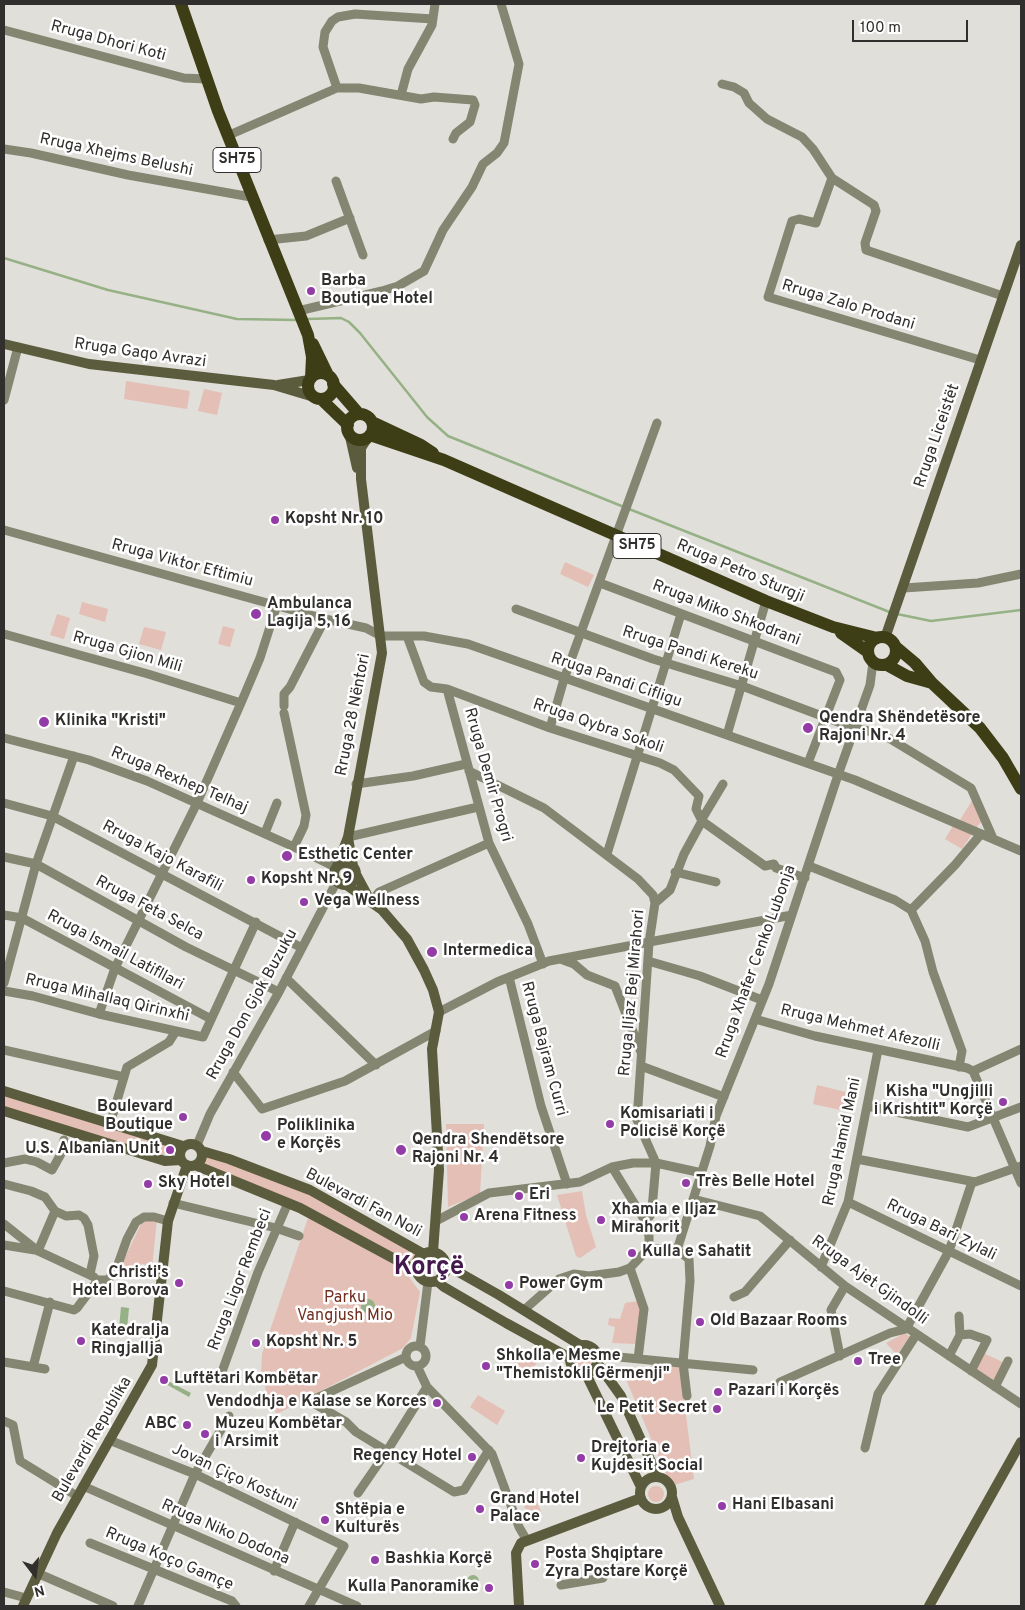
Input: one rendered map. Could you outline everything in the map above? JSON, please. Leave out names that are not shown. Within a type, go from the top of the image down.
[{"type":"main road","name":"SH75","points":[[181,4],[227,136],[268,240],[309,336],[330,380],[359,414],[367,416],[370,431],[361,439],[355,438],[349,433],[348,426],[308,388],[312,369],[309,336]]},
{"type":"main road","name":"Rruga Liceistët","points":[[884,635],[904,588],[980,360],[1021,245]]},
{"type":"main road","name":"Rruga Gaqo Avrazi","points":[[4,344],[116,368],[274,386],[318,398]]},
{"type":"main road","points":[[310,379],[317,374],[330,380],[330,394],[318,398]]},
{"type":"main road","name":"Rruga Gaqo Avrazi","points":[[274,386],[310,379]]},
{"type":"main road","points":[[348,426],[352,418],[359,414]]},
{"type":"main road","name":"Rruga 28 Nëntori","points":[[348,426],[353,455],[361,478]]},
{"type":"main road","name":"Rruga 28 Nëntori","points":[[370,431],[361,448],[361,478],[382,653],[356,784],[348,837],[338,876],[396,925],[417,954],[433,990],[438,1012],[432,1049],[440,1170],[436,1221],[428,1253]]},
{"type":"main road","name":"Rruga Petro Sturgji","points":[[370,431],[444,460],[617,538],[833,628],[884,635]]},
{"type":"main road","name":"Rruga Petro Sturgji","points":[[833,628],[878,661],[908,676],[932,684]]},
{"type":"main road","points":[[896,647],[895,658],[878,661],[870,644],[884,635],[915,663],[932,684],[957,705],[984,733],[1021,789]]},
{"type":"main road","name":"Rruga 28 Nëntori","points":[[348,837],[354,870],[371,902]]},
{"type":"main road","points":[[342,863],[354,870],[354,879],[338,876],[342,863]]},
{"type":"main road","points":[[4,1091],[184,1146],[191,1143],[200,1148],[202,1160],[188,1164],[180,1154],[184,1146]]},
{"type":"main road","name":"Bulevardi Fan Noli","points":[[4,1111],[164,1161],[188,1164],[288,1202],[415,1270]]},
{"type":"main road","name":"Bulevardi Fan Noli","points":[[200,1148],[303,1187],[428,1253]]},
{"type":"main road","name":"Bulevardi Republika","points":[[24,1602],[77,1496],[152,1365],[168,1221],[188,1164]]},
{"type":"main road","points":[[570,1358],[444,1287],[420,1278],[415,1270],[417,1260],[428,1253],[442,1257],[446,1265],[580,1345],[589,1346],[621,1396],[658,1477],[672,1488],[672,1497],[678,1517],[720,1606]]},
{"type":"main road","points":[[433,1282],[444,1274],[446,1265]]},
{"type":"main road","points":[[580,1345],[573,1350],[570,1358],[574,1370],[586,1374],[591,1372],[598,1360]]},
{"type":"main road","points":[[586,1374],[650,1508],[664,1507],[678,1517]]},
{"type":"main road","points":[[929,1606],[1021,1442]]},
{"type":"main road","points":[[519,1606],[516,1552],[518,1546],[526,1539],[641,1492],[648,1479],[658,1477]]},
{"type":"main road","points":[[664,1507],[672,1497]]},
{"type":"street","points":[[400,95],[408,69],[428,35],[435,4]]},
{"type":"street","points":[[299,312],[398,286],[424,271],[443,230],[472,187],[483,164],[497,153],[504,143],[519,64],[503,6]]},
{"type":"street","points":[[337,88],[323,47],[325,32],[332,21],[338,17],[355,14],[433,19]]},
{"type":"street","name":"Rruga Dhori Koti","points":[[4,30],[184,78],[206,79]]},
{"type":"street","points":[[722,84],[734,87],[744,93],[749,104],[766,120],[802,137],[813,149],[832,178],[876,207],[865,243],[866,250],[1003,296]]},
{"type":"street","points":[[227,136],[337,88],[359,88],[420,99],[473,100],[475,105],[470,122],[456,133],[453,138]]},
{"type":"street","name":"Rruga Xhejms Belushi","points":[[4,149],[251,198]]},
{"type":"street","name":"Rruga Zalo Prodani","points":[[832,178],[816,222],[798,219],[792,221],[768,298],[980,360]]},
{"type":"street","points":[[336,181],[363,255]]},
{"type":"street","points":[[268,240],[306,236],[350,218]]},
{"type":"street","points":[[4,400],[18,347]]},
{"type":"street","points":[[550,728],[564,679],[624,519],[657,423]]},
{"type":"street","name":"Rruga Viktor Eftimiu","points":[[4,530],[325,619],[366,628],[381,636]]},
{"type":"street","points":[[904,588],[978,583],[1021,574]]},
{"type":"street","name":"Rruga Miko Shkodrani","points":[[600,583],[836,672],[840,676],[840,680],[826,718]]},
{"type":"street","points":[[726,735],[756,641],[766,601]]},
{"type":"street","points":[[99,1014],[114,968],[197,803],[241,703],[260,658],[277,605]]},
{"type":"street","name":"Rruga Pandi Kereku","points":[[516,609],[667,664],[742,686],[854,728],[882,734],[971,788],[992,836]]},
{"type":"street","points":[[607,854],[681,614]]},
{"type":"street","points":[[294,847],[304,826],[306,815],[284,709],[284,694],[290,687],[325,619]]},
{"type":"street","name":"Rruga Gjion Mili","points":[[4,634],[148,674],[241,703]]},
{"type":"street","name":"Rruga Pandi Cifligu","points":[[381,636],[424,636],[468,644],[876,788],[981,834],[992,836],[1021,851]]},
{"type":"street","points":[[407,636],[424,682],[431,687],[447,690]]},
{"type":"street","name":"Rruga Xhafer Cenko Lubonja","points":[[677,1250],[724,1097],[762,1000],[878,661]]},
{"type":"street","name":"Rruga Qybra Sokoli","points":[[447,690],[550,728],[638,756],[674,770],[699,796],[696,809],[702,820]]},
{"type":"street","name":"Rruga Demir Progri","points":[[447,690],[489,843],[528,924],[543,964]]},
{"type":"street","points":[[808,763],[826,718]]},
{"type":"street","name":"Rruga Rexhep Telhaj","points":[[4,738],[116,769],[294,847],[329,864],[338,876]]},
{"type":"street","points":[[4,983],[36,864],[74,756]]},
{"type":"street","points":[[356,784],[468,768]]},
{"type":"street","name":"Rruga Iljaz Bej Mirahori","points":[[468,768],[544,808],[607,854],[649,890],[655,903],[648,943],[637,1120],[656,1163]]},
{"type":"street","points":[[655,903],[670,890],[676,872],[702,820],[723,784]]},
{"type":"street","name":"Rruga Kajo Karafili","points":[[4,803],[52,816],[256,922],[302,948]]},
{"type":"street","points":[[265,834],[277,803]]},
{"type":"street","points":[[348,837],[478,807]]},
{"type":"street","points":[[702,820],[765,866],[774,864],[776,868],[805,878]]},
{"type":"street","points":[[911,910],[955,865],[981,834]]},
{"type":"street","points":[[371,902],[379,892],[489,843]]},
{"type":"street","name":"Rruga Feta Selca","points":[[4,858],[36,864],[186,947],[233,968],[279,992]]},
{"type":"street","points":[[809,866],[895,900],[911,910],[925,941],[933,972],[962,1051],[959,1066]]},
{"type":"street","points":[[676,872],[716,882]]},
{"type":"street","name":"Rruga Don Gjok Buzuku","points":[[200,1148],[210,1114],[335,888],[338,876]]},
{"type":"street","name":"Rruga Ismail Latifllari","points":[[4,915],[22,918],[211,1019]]},
{"type":"street","points":[[438,1012],[509,977],[560,959],[792,915]]},
{"type":"street","points":[[211,1019],[233,968],[256,922]]},
{"type":"street","points":[[560,959],[574,964],[587,974],[615,986],[641,1052]]},
{"type":"street","points":[[648,961],[700,976],[762,1000]]},
{"type":"street","name":"Rruga Bajram Curri","points":[[509,977],[541,1106],[567,1184]]},
{"type":"street","points":[[286,978],[376,1065]]},
{"type":"street","name":"Rruga Mihallaq Qirinxhi","points":[[4,991],[33,996],[99,1014],[203,1037],[211,1019]]},
{"type":"street","name":"Rruga Mehmet Afezolli","points":[[755,1019],[815,1036],[959,1066],[973,1071]]},
{"type":"street","points":[[110,1124],[124,1077],[130,1064],[169,1042],[176,1031]]},
{"type":"street","points":[[233,1072],[262,1109],[345,1081],[436,1031]]},
{"type":"street","points":[[1021,1049],[973,1071],[1018,1168],[1021,1183]]},
{"type":"street","points":[[4,1050],[124,1077]]},
{"type":"street","name":"Rruga Hamid Mani","points":[[820,1267],[848,1202],[878,1050]]},
{"type":"street","points":[[641,1066],[724,1097]]},
{"type":"street","points":[[867,1106],[968,1127],[994,1119],[1021,1107]]},
{"type":"street","points":[[4,1163],[24,1159],[37,1162],[52,1170],[62,1152],[64,1140]]},
{"type":"street","points":[[857,1159],[972,1182],[1018,1168]]},
{"type":"street","points":[[436,1221],[489,1193],[567,1184],[599,1175],[612,1167],[633,1163],[656,1163],[702,1173]]},
{"type":"street","points":[[645,1221],[650,1216],[652,1209],[656,1163]]},
{"type":"street","points":[[524,1310],[558,1279],[574,1274],[589,1276],[619,1272],[630,1268],[649,1248],[649,1236],[645,1221],[612,1167]]},
{"type":"street","points":[[780,1382],[890,1333],[906,1329],[948,1251],[972,1182]]},
{"type":"street","points":[[4,1184],[45,1197],[55,1212],[66,1216],[79,1215],[84,1218],[94,1256],[90,1274]]},
{"type":"street","name":"Rruga Ajet Gjindolli","points":[[693,1199],[760,1216],[845,1286],[906,1329],[1021,1404]]},
{"type":"street","name":"Rruga Ligor Rembeci","points":[[223,1369],[276,1228],[288,1202]]},
{"type":"street","name":"Rruga Bari Zylali","points":[[848,1202],[1021,1286]]},
{"type":"street","points":[[173,1203],[276,1228],[299,1236]]},
{"type":"street","points":[[38,1251],[55,1212]]},
{"type":"street","points":[[4,1245],[38,1251],[90,1274],[98,1280],[108,1280],[117,1267],[127,1239],[136,1222],[144,1217],[154,1216],[168,1221]]},
{"type":"street","points":[[4,1224],[38,1251]]},
{"type":"street","points":[[734,1297],[746,1292],[790,1240]]},
{"type":"street","points":[[649,1248],[677,1250],[689,1259],[690,1274],[683,1363],[687,1396]]},
{"type":"street","points":[[630,1268],[644,1309],[638,1359]]},
{"type":"street","points":[[4,1292],[50,1302],[74,1310],[98,1280]]},
{"type":"street","points":[[420,1346],[433,1282]]},
{"type":"street","points":[[840,1356],[831,1310],[845,1286]]},
{"type":"street","points":[[33,1367],[50,1302]]},
{"type":"street","points":[[949,1356],[960,1335],[959,1316]]},
{"type":"street","points":[[865,1448],[878,1394],[916,1334]]},
{"type":"street","points":[[960,1335],[970,1334],[987,1340],[971,1371]]},
{"type":"street","points":[[420,1346],[410,1348],[406,1357],[310,1401],[346,1422],[356,1432],[458,1493],[464,1490],[489,1450]]},
{"type":"street","points":[[406,1357],[410,1364],[417,1366],[424,1363],[427,1356],[424,1349],[420,1346]]},
{"type":"street","points":[[598,1360],[638,1359],[753,1370]]},
{"type":"street","points":[[995,1387],[1008,1361]]},
{"type":"street","points":[[4,1362],[45,1369]]},
{"type":"street","points":[[417,1366],[427,1387],[489,1450],[496,1461],[519,1527],[526,1539]]},
{"type":"street","points":[[358,1493],[427,1387]]},
{"type":"street","points":[[138,1606],[195,1474],[229,1416]]},
{"type":"street","points":[[4,1421],[13,1425],[20,1461],[77,1496]]},
{"type":"street","name":"Jovan Çiço Kostuni","points":[[109,1440],[195,1474],[344,1546],[321,1588],[317,1590]]},
{"type":"street","name":"Rruga Niko Dodona","points":[[83,1486],[356,1606]]},
{"type":"street","points":[[274,1571],[296,1522]]},
{"type":"street","name":"Rruga Koço Gamçe","points":[[90,1543],[232,1604]]},
{"type":"street","points":[[37,1573],[113,1606]]},
{"type":"street","points":[[561,1585],[602,1578]]},
{"type":"street","points":[[309,1606],[317,1590]]},
{"type":"street","points":[[4,1592],[24,1602]]},
{"type":"green space","points":[[126,381],[190,391],[187,409],[124,399]]},
{"type":"green space","points":[[204,389],[222,393],[217,415],[198,411]]},
{"type":"green space","points":[[565,562],[594,575],[588,587],[560,574]]},
{"type":"green space","points":[[82,602],[108,609],[105,622],[79,614]]},
{"type":"green space","points":[[57,614],[70,618],[64,639],[50,635]]},
{"type":"green space","points":[[223,626],[235,629],[230,647],[218,644]]},
{"type":"green space","points":[[144,627],[166,632],[161,650],[139,644]]},
{"type":"green space","points":[[973,799],[982,821],[975,829],[960,820]]},
{"type":"green space","points":[[953,826],[972,834],[962,849],[945,839]]},
{"type":"green space","points":[[817,1085],[850,1093],[845,1111],[813,1104]]},
{"type":"green space","points":[[4,1093],[167,1145],[163,1158],[4,1108]]},
{"type":"green space","points":[[446,1124],[484,1124],[480,1194],[448,1207]]},
{"type":"green space","points":[[204,1153],[288,1182],[421,1254],[414,1267],[343,1230],[199,1166]]},
{"type":"green space","points":[[582,1191],[586,1215],[596,1247],[580,1258],[576,1256],[557,1195]]},
{"type":"green space","name":"Parku Vangjush Mio","points":[[308,1218],[403,1269],[420,1292],[411,1338],[403,1348],[277,1414],[271,1407],[261,1373],[262,1354]]},
{"type":"green space","points":[[157,1219],[152,1268],[143,1264],[119,1270],[142,1222]]},
{"type":"green space","points":[[639,1301],[642,1311],[637,1344],[612,1343],[615,1327],[608,1325],[609,1318],[620,1319],[625,1303]]},
{"type":"green space","points":[[905,1333],[910,1337],[897,1355],[886,1343]]},
{"type":"green space","points":[[523,1349],[539,1359],[527,1379],[510,1369]]},
{"type":"green space","points":[[581,1352],[587,1352],[592,1357],[590,1366],[581,1368],[576,1363],[576,1357]]},
{"type":"green space","points":[[983,1353],[1003,1362],[993,1381],[974,1369]]},
{"type":"green space","points":[[651,1365],[680,1367],[694,1479],[671,1486],[625,1377],[649,1380]]},
{"type":"green space","points":[[478,1395],[505,1411],[497,1425],[470,1407]]},
{"type":"green space","points":[[653,1486],[659,1486],[664,1491],[662,1500],[653,1502],[648,1497],[648,1491]]},
{"type":"green space","points":[[529,1491],[532,1500],[536,1499],[542,1514],[529,1519],[520,1494]]},
{"type":"shaded area","points":[[365,1299],[371,1299],[375,1306],[371,1313],[365,1313],[361,1309],[361,1303]]},
{"type":"shaded area","points":[[121,1307],[129,1308],[127,1329],[119,1328]]},
{"type":"shaded area","points":[[166,1380],[191,1393],[189,1397],[164,1383]]},
{"type":"shaded area","points":[[475,1575],[478,1576],[478,1586],[471,1587],[468,1586],[467,1579],[468,1576]]},
{"type":"waterway","points":[[4,258],[108,290],[237,319],[296,320]]},
{"type":"waterway","points":[[307,319],[341,318],[349,322],[360,333],[427,417],[448,436],[624,507]]},
{"type":"waterway","points":[[629,509],[892,613]]},
{"type":"waterway","points":[[897,614],[931,621],[1021,610]]},
{"type":"place","name":"Barba Boutique Hotel","points":[[311,291]]},
{"type":"place","name":"Kopsht Nr. 10","points":[[275,520]]},
{"type":"place","name":"Ambulanca Lagija 5, 16","points":[[256,614]]},
{"type":"place","name":"Klinika \"Kristi\"","points":[[44,722]]},
{"type":"place","name":"Qendra Shëndetësore Rajoni Nr. 4","points":[[808,728]]},
{"type":"place","name":"Esthetic Center","points":[[287,856]]},
{"type":"place","name":"Kopsht Nr. 9","points":[[251,880]]},
{"type":"place","name":"Vega Wellness","points":[[304,902]]},
{"type":"place","name":"Intermedica","points":[[432,952]]},
{"type":"place","name":"Kisha \"Ungjilli i Krishtit\" Korçë","points":[[1003,1102]]},
{"type":"place","name":"Boulevard Boutique","points":[[183,1117]]},
{"type":"place","name":"Komisariati i Policisë Korçë","points":[[610,1124]]},
{"type":"place","name":"Poliklinika e Korçës","points":[[266,1136]]},
{"type":"place","name":"U.S. Albanian Unit","points":[[170,1150]]},
{"type":"place","name":"Qendra Shendëtsore Rajoni Nr. 4","points":[[401,1150]]},
{"type":"place","name":"Très Belle Hotel","points":[[686,1183]]},
{"type":"place","name":"Sky Hotel","points":[[148,1184]]},
{"type":"place","name":"Eri","points":[[519,1196]]},
{"type":"place","name":"Arena Fitness","points":[[464,1217]]},
{"type":"place","name":"Xhamia e Iljaz Mirahorit","points":[[601,1220]]},
{"type":"place","name":"Kulla e Sahatit","points":[[632,1253]]},
{"type":"place","name":"Christi's Hotel Borova","points":[[179,1283]]},
{"type":"place","name":"Power Gym","points":[[509,1285]]},
{"type":"place","name":"Old Bazaar Rooms","points":[[700,1322]]},
{"type":"place","name":"Katedralja Ringjallja","points":[[81,1341]]},
{"type":"place","name":"Kopsht Nr. 5","points":[[256,1343]]},
{"type":"place","name":"Tree","points":[[858,1361]]},
{"type":"place","name":"Shkolla e Mesme \"Themistokli Gërmenji\"","points":[[486,1366]]},
{"type":"place","name":"Luftëtari Kombëtar","points":[[164,1380]]},
{"type":"place","name":"Pazari i Korçës","points":[[718,1392]]},
{"type":"place","name":"Vendodhja e Kalase se Korces","points":[[437,1403]]},
{"type":"place","name":"Le Petit Secret","points":[[717,1409]]},
{"type":"place","name":"ABC","points":[[187,1425]]},
{"type":"place","name":"Muzeu Kombëtar i Arsimit","points":[[205,1434]]},
{"type":"place","name":"Regency Hotel","points":[[472,1457]]},
{"type":"place","name":"Drejtoria e Kujdesit Social","points":[[581,1458]]},
{"type":"place","name":"Hani Elbasani","points":[[722,1506]]},
{"type":"place","name":"Grand Hotel Palace","points":[[480,1509]]},
{"type":"place","name":"Shtëpia e Kulturës","points":[[325,1520]]},
{"type":"place","name":"Bashkia Korçë","points":[[375,1560]]},
{"type":"place","name":"Posta Shqiptare Zyra Postare Korçë","points":[[535,1564]]},
{"type":"place","name":"Kulla Panoramike","points":[[489,1588]]},
{"type":"district","name":"Korçë","points":[[429,1269]]}]
